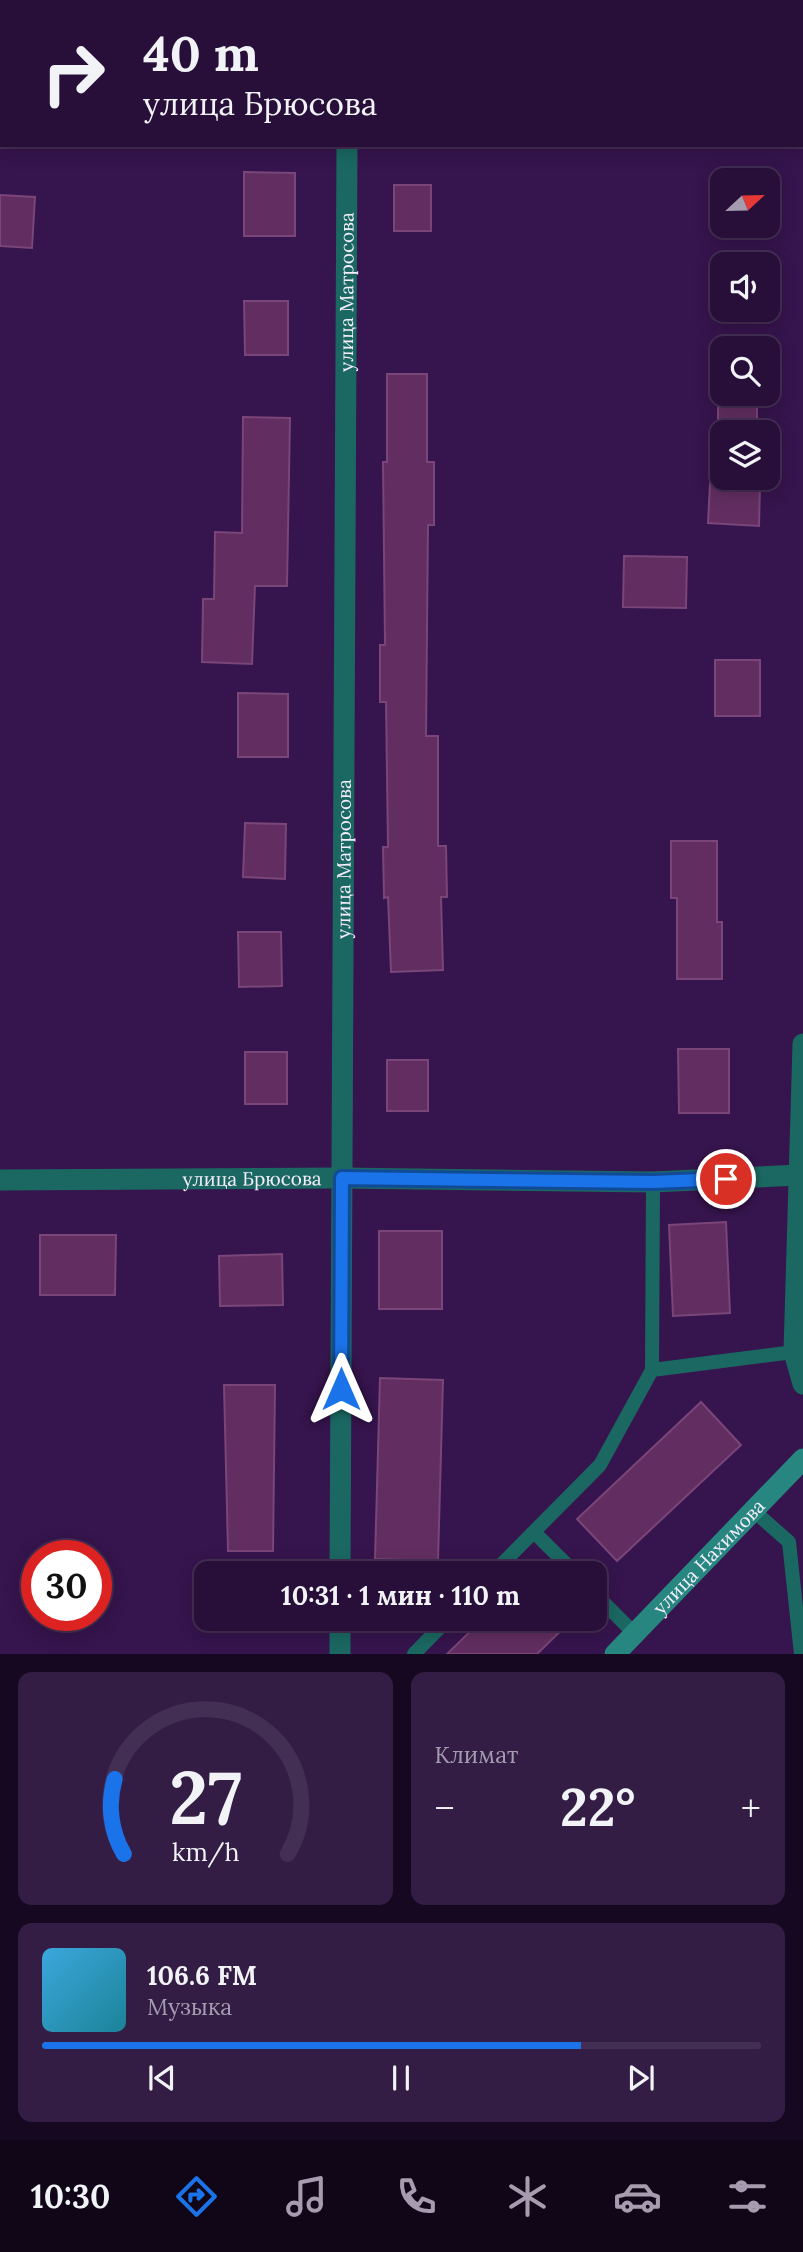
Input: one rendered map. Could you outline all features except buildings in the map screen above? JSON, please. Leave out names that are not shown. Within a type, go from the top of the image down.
[{"type":"street","name":"улица Матросова","points":[[340,1561],[347,147]]},
{"type":"street","points":[[803,1044],[794,1352],[803,1384]]},
{"type":"street","name":"улица Брюсова","points":[[0,1180],[342,1178],[653,1182],[799,1175]]},
{"type":"street","name":"улица Нахимова","points":[[615,1654],[803,1459]]},
{"type":"street","points":[[340,1631],[340,1654]]},
{"type":"lane","points":[[505,1561],[600,1465],[652,1370],[653,1182]]},
{"type":"lane","points":[[652,1370],[794,1352]]},
{"type":"lane","points":[[754,1511],[789,1542],[801,1654]]},
{"type":"lane","points":[[534,1532],[563,1561]]},
{"type":"lane","points":[[607,1606],[635,1634]]},
{"type":"lane","points":[[414,1654],[436,1631]]},
{"type":"route","points":[[341,1389],[342,1178],[653,1182],[726,1179]]}]
